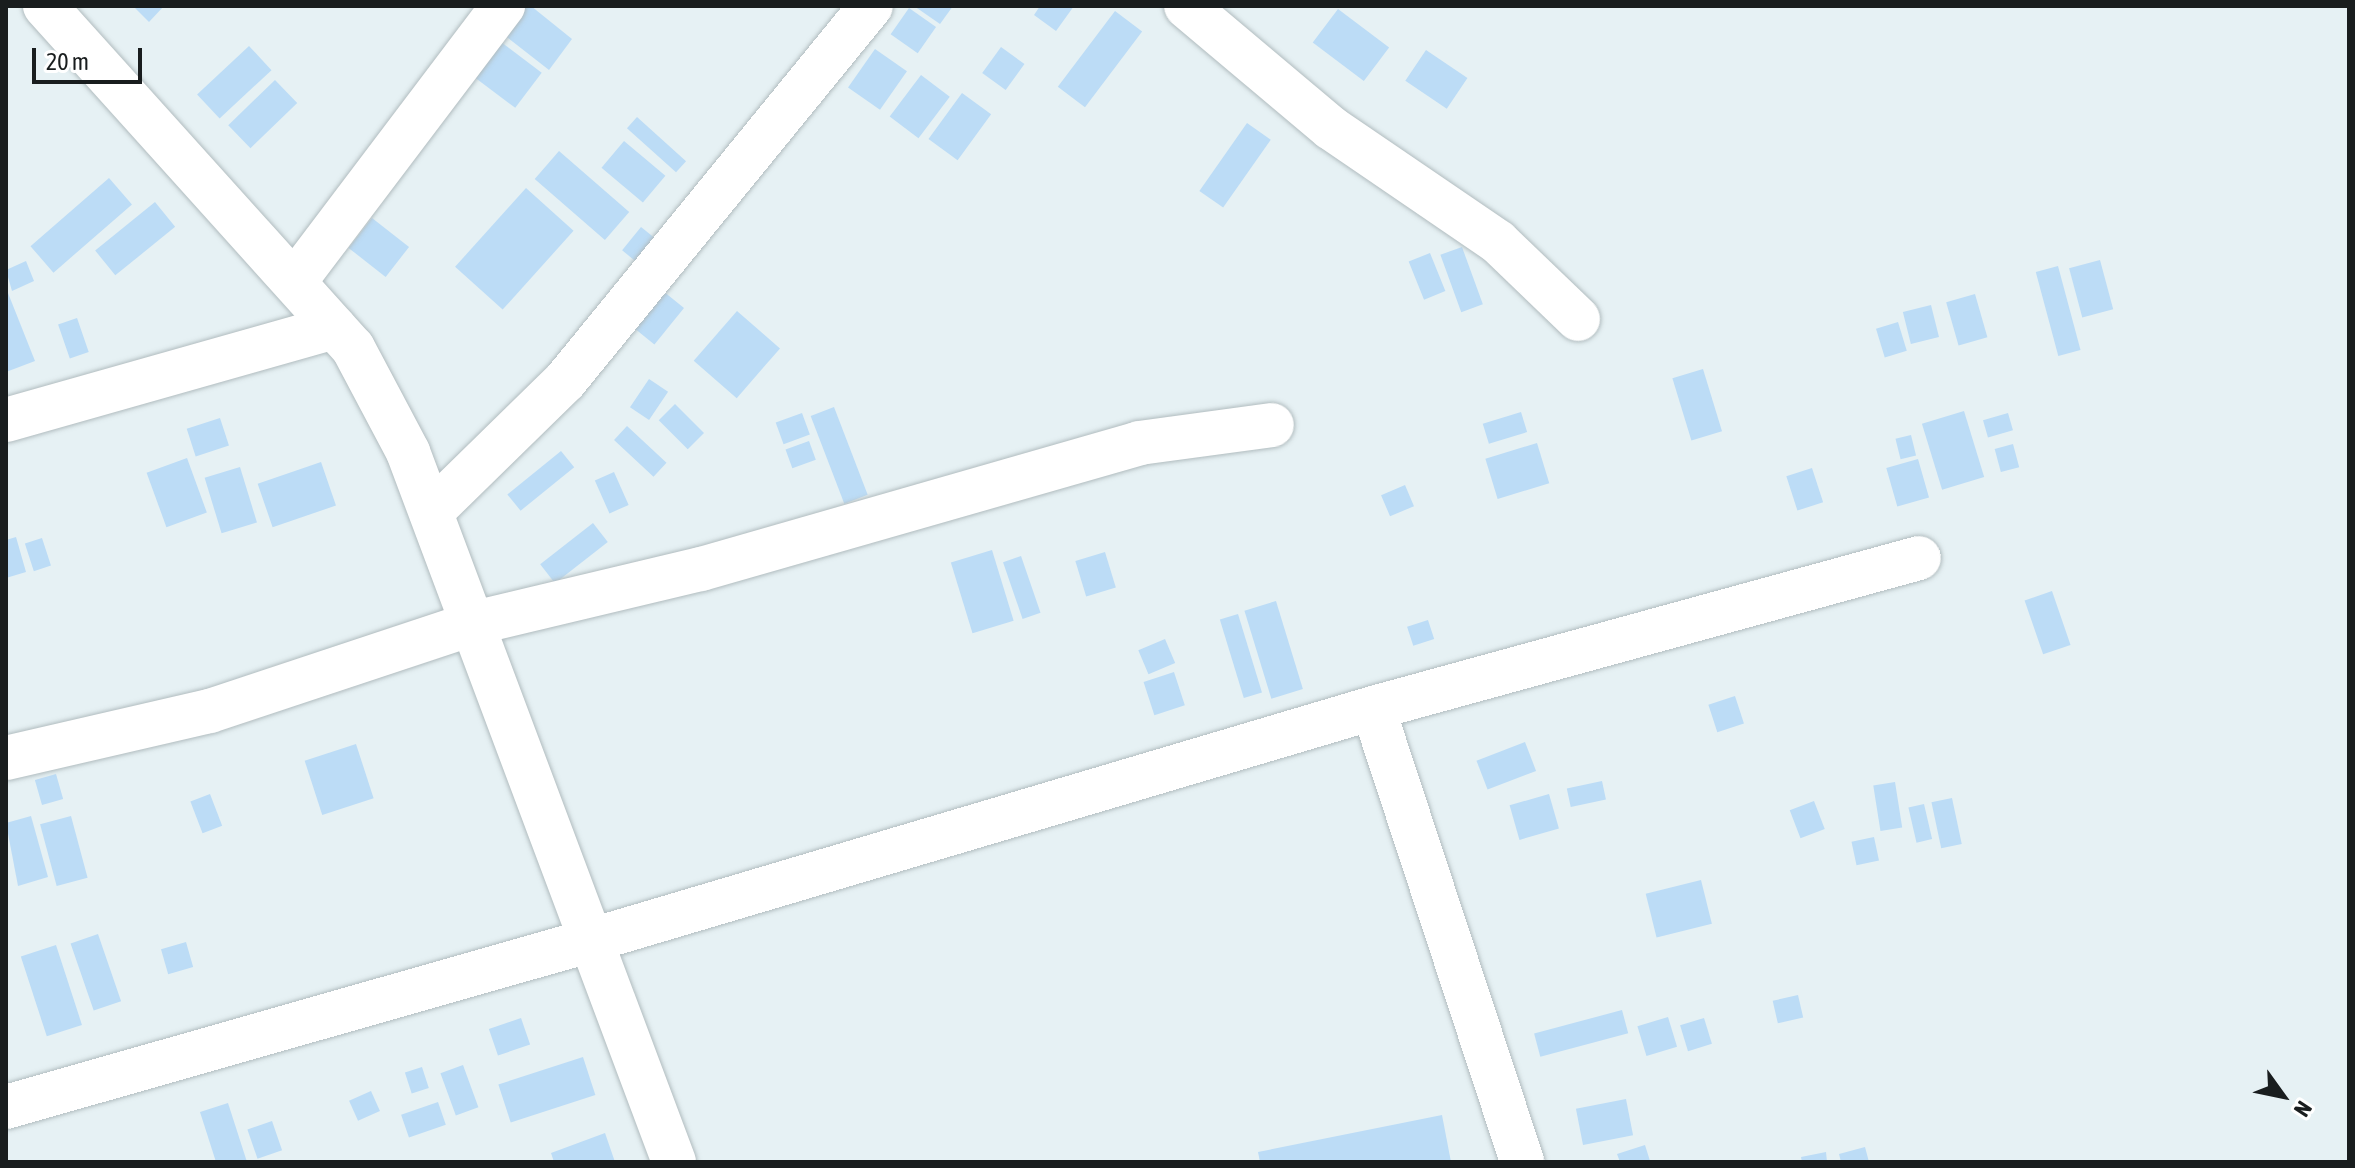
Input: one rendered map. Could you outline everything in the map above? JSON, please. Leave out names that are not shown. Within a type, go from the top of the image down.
[{"type":"street","points":[[45,6],[353,348],[401,439],[431,512],[674,1162]]},
{"type":"street","points":[[295,281],[503,6]]},
{"type":"street","points":[[431,512],[565,381],[871,6]]},
{"type":"street","points":[[1186,6],[1331,128],[1498,242],[1578,319]]},
{"type":"street","points":[[6,420],[334,327]]},
{"type":"street","points":[[6,758],[210,711],[474,623],[701,569],[1139,443],[1272,425]]},
{"type":"street","points":[[6,1107],[592,940],[1373,708],[1919,558]]},
{"type":"street","points":[[1373,708],[1522,1162]]},
{"type":"building","points":[[133,6],[164,6],[149,22]]},
{"type":"building","points":[[519,6],[531,6],[572,39],[549,70],[499,31]]},
{"type":"building","points":[[914,6],[953,6],[940,24]]},
{"type":"building","points":[[1040,6],[1074,6],[1056,31],[1034,15]]},
{"type":"building","points":[[909,8],[936,27],[918,53],[891,34]]},
{"type":"building","points":[[1338,9],[1389,48],[1364,81],[1313,43]]},
{"type":"building","points":[[1115,11],[1142,31],[1085,107],[1058,87]]},
{"type":"building","points":[[493,36],[542,73],[515,108],[467,71]]},
{"type":"building","points":[[249,46],[272,70],[220,119],[197,94]]},
{"type":"building","points":[[1001,47],[1024,64],[1006,90],[982,73]]},
{"type":"building","points":[[875,49],[907,71],[880,110],[848,88]]},
{"type":"building","points":[[1426,50],[1467,78],[1447,109],[1405,81]]},
{"type":"building","points":[[921,75],[950,97],[918,138],[890,117]]},
{"type":"building","points":[[275,80],[297,103],[250,148],[228,125]]},
{"type":"building","points":[[962,93],[991,114],[958,160],[928,139]]},
{"type":"building","points":[[637,117],[686,161],[676,172],[627,128]]},
{"type":"building","points":[[1247,123],[1271,140],[1223,208],[1199,191]]},
{"type":"building","points":[[624,141],[665,176],[643,203],[602,168]]},
{"type":"building","points":[[559,151],[629,212],[605,240],[535,179]]},
{"type":"building","points":[[109,178],[132,204],[53,273],[31,246]]},
{"type":"building","points":[[526,188],[574,231],[503,310],[455,267]]},
{"type":"building","points":[[155,202],[175,227],[115,275],[95,250]]},
{"type":"building","points":[[372,218],[409,247],[386,277],[349,248]]},
{"type":"building","points":[[641,227],[661,243],[642,267],[622,250]]},
{"type":"building","points":[[1462,247],[1483,304],[1461,312],[1440,255]]},
{"type":"building","points":[[1430,253],[1445,291],[1424,300],[1409,262]]},
{"type":"building","points":[[2100,260],[2113,309],[2082,318],[2069,268]]},
{"type":"building","points":[[26,261],[34,281],[12,291],[6,270]]},
{"type":"building","points":[[2058,266],[2081,350],[2058,356],[2036,272]]},
{"type":"building","points":[[6,288],[35,361],[6,372]]},
{"type":"building","points":[[663,291],[684,308],[654,345],[633,328]]},
{"type":"building","points":[[1975,294],[1987,337],[1959,346],[1946,302]]},
{"type":"building","points":[[1931,305],[1939,337],[1911,344],[1903,312]]},
{"type":"building","points":[[737,311],[780,348],[737,398],[694,361]]},
{"type":"building","points":[[77,318],[89,352],[70,359],[58,325]]},
{"type":"building","points":[[1898,322],[1907,351],[1885,357],[1876,329]]},
{"type":"building","points":[[1703,369],[1722,431],[1691,441],[1672,378]]},
{"type":"building","points":[[649,379],[668,392],[649,420],[630,407]]},
{"type":"building","points":[[675,404],[704,433],[688,449],[659,420]]},
{"type":"building","points":[[834,407],[868,495],[844,504],[811,416]]},
{"type":"building","points":[[1964,411],[1984,477],[1942,490],[1922,424]]},
{"type":"building","points":[[1521,412],[1527,432],[1489,444],[1483,424]]},
{"type":"building","points":[[802,413],[810,435],[784,444],[776,423]]},
{"type":"building","points":[[2008,413],[2013,430],[1988,437],[1983,420]]},
{"type":"building","points":[[220,418],[229,446],[196,456],[187,429]]},
{"type":"building","points":[[627,426],[666,463],[654,477],[614,440]]},
{"type":"building","points":[[1911,435],[1916,455],[1901,459],[1895,439]]},
{"type":"building","points":[[809,441],[816,460],[792,468],[786,450]]},
{"type":"building","points":[[1537,443],[1549,483],[1498,499],[1485,459]]},
{"type":"building","points":[[2013,444],[2019,467],[2001,472],[1995,449]]},
{"type":"building","points":[[561,451],[574,467],[521,511],[507,494]]},
{"type":"building","points":[[187,458],[207,513],[166,527],[147,473]]},
{"type":"building","points":[[1918,459],[1929,497],[1897,507],[1886,468]]},
{"type":"building","points":[[321,462],[336,505],[273,527],[258,484]]},
{"type":"building","points":[[240,467],[257,522],[222,533],[205,478]]},
{"type":"building","points":[[1812,468],[1823,502],[1797,511],[1786,476]]},
{"type":"building","points":[[614,472],[629,505],[609,513],[595,481]]},
{"type":"building","points":[[1405,485],[1414,506],[1390,516],[1381,495]]},
{"type":"building","points":[[593,523],[608,542],[555,583],[540,564]]},
{"type":"building","points":[[16,537],[26,572],[6,578],[6,540]]},
{"type":"building","points":[[42,538],[51,566],[34,571],[25,544]]},
{"type":"building","points":[[992,550],[1014,621],[973,633],[951,563]]},
{"type":"building","points":[[1105,552],[1116,587],[1086,596],[1075,561]]},
{"type":"building","points":[[1021,556],[1041,613],[1023,619],[1003,562]]},
{"type":"building","points":[[2052,591],[2071,645],[2043,654],[2025,600]]},
{"type":"building","points":[[1276,601],[1303,689],[1271,699],[1244,611]]},
{"type":"building","points":[[1238,614],[1262,692],[1244,698],[1220,620]]},
{"type":"building","points":[[1428,620],[1434,639],[1413,646],[1407,627]]},
{"type":"building","points":[[1165,639],[1175,663],[1148,674],[1138,650]]},
{"type":"building","points":[[1174,672],[1185,705],[1154,715],[1144,682]]},
{"type":"building","points":[[1735,696],[1744,724],[1717,732],[1708,705]]},
{"type":"building","points":[[1525,742],[1536,771],[1488,790],[1476,761]]},
{"type":"building","points":[[356,744],[374,798],[322,815],[305,761]]},
{"type":"building","points":[[56,774],[63,799],[42,805],[35,780]]},
{"type":"building","points":[[1602,781],[1606,800],[1571,807],[1567,788]]},
{"type":"building","points":[[1895,782],[1902,827],[1880,831],[1873,785]]},
{"type":"building","points":[[210,794],[222,826],[203,833],[190,802]]},
{"type":"building","points":[[1549,794],[1559,829],[1520,840],[1510,805]]},
{"type":"building","points":[[1952,798],[1962,844],[1941,848],[1931,802]]},
{"type":"building","points":[[1814,801],[1825,829],[1800,838],[1790,810]]},
{"type":"building","points":[[1924,804],[1932,839],[1917,843],[1908,808]]},
{"type":"building","points":[[31,816],[48,877],[18,886],[6,823]]},
{"type":"building","points":[[71,816],[88,878],[57,886],[40,824]]},
{"type":"building","points":[[1874,837],[1879,860],[1856,865],[1852,842]]},
{"type":"building","points":[[1701,880],[1712,924],[1657,937],[1646,894]]},
{"type":"building","points":[[98,934],[121,1001],[94,1011],[71,943]]},
{"type":"building","points":[[186,942],[193,967],[168,974],[161,949]]},
{"type":"building","points":[[56,945],[82,1025],[47,1036],[21,956]]},
{"type":"building","points":[[1798,995],[1803,1017],[1778,1023],[1773,1001]]},
{"type":"building","points":[[1622,1010],[1628,1033],[1540,1057],[1534,1034]]},
{"type":"building","points":[[1668,1017],[1677,1047],[1646,1056],[1637,1026]]},
{"type":"building","points":[[521,1018],[530,1044],[498,1056],[489,1029]]},
{"type":"building","points":[[1704,1018],[1712,1044],[1688,1051],[1680,1025]]},
{"type":"building","points":[[583,1057],[595,1095],[511,1123],[498,1085]]},
{"type":"building","points":[[463,1065],[478,1107],[456,1115],[440,1073]]},
{"type":"building","points":[[422,1067],[429,1088],[412,1093],[405,1073]]},
{"type":"building","points":[[371,1091],[380,1111],[358,1121],[349,1101]]},
{"type":"building","points":[[1626,1099],[1633,1135],[1583,1145],[1576,1109]]},
{"type":"building","points":[[438,1102],[446,1125],[409,1137],[401,1115]]},
{"type":"building","points":[[228,1103],[247,1162],[216,1162],[200,1112]]},
{"type":"building","points":[[1442,1115],[1451,1162],[1260,1162],[1258,1152]]},
{"type":"building","points":[[272,1121],[282,1150],[258,1159],[247,1129]]},
{"type":"building","points":[[605,1133],[615,1162],[554,1162],[551,1153]]},
{"type":"building","points":[[1645,1145],[1650,1161],[1620,1162],[1617,1154]]},
{"type":"building","points":[[1865,1147],[1869,1162],[1841,1162],[1839,1154]]},
{"type":"building","points":[[1826,1152],[1827,1162],[1802,1162],[1801,1157]]}]
